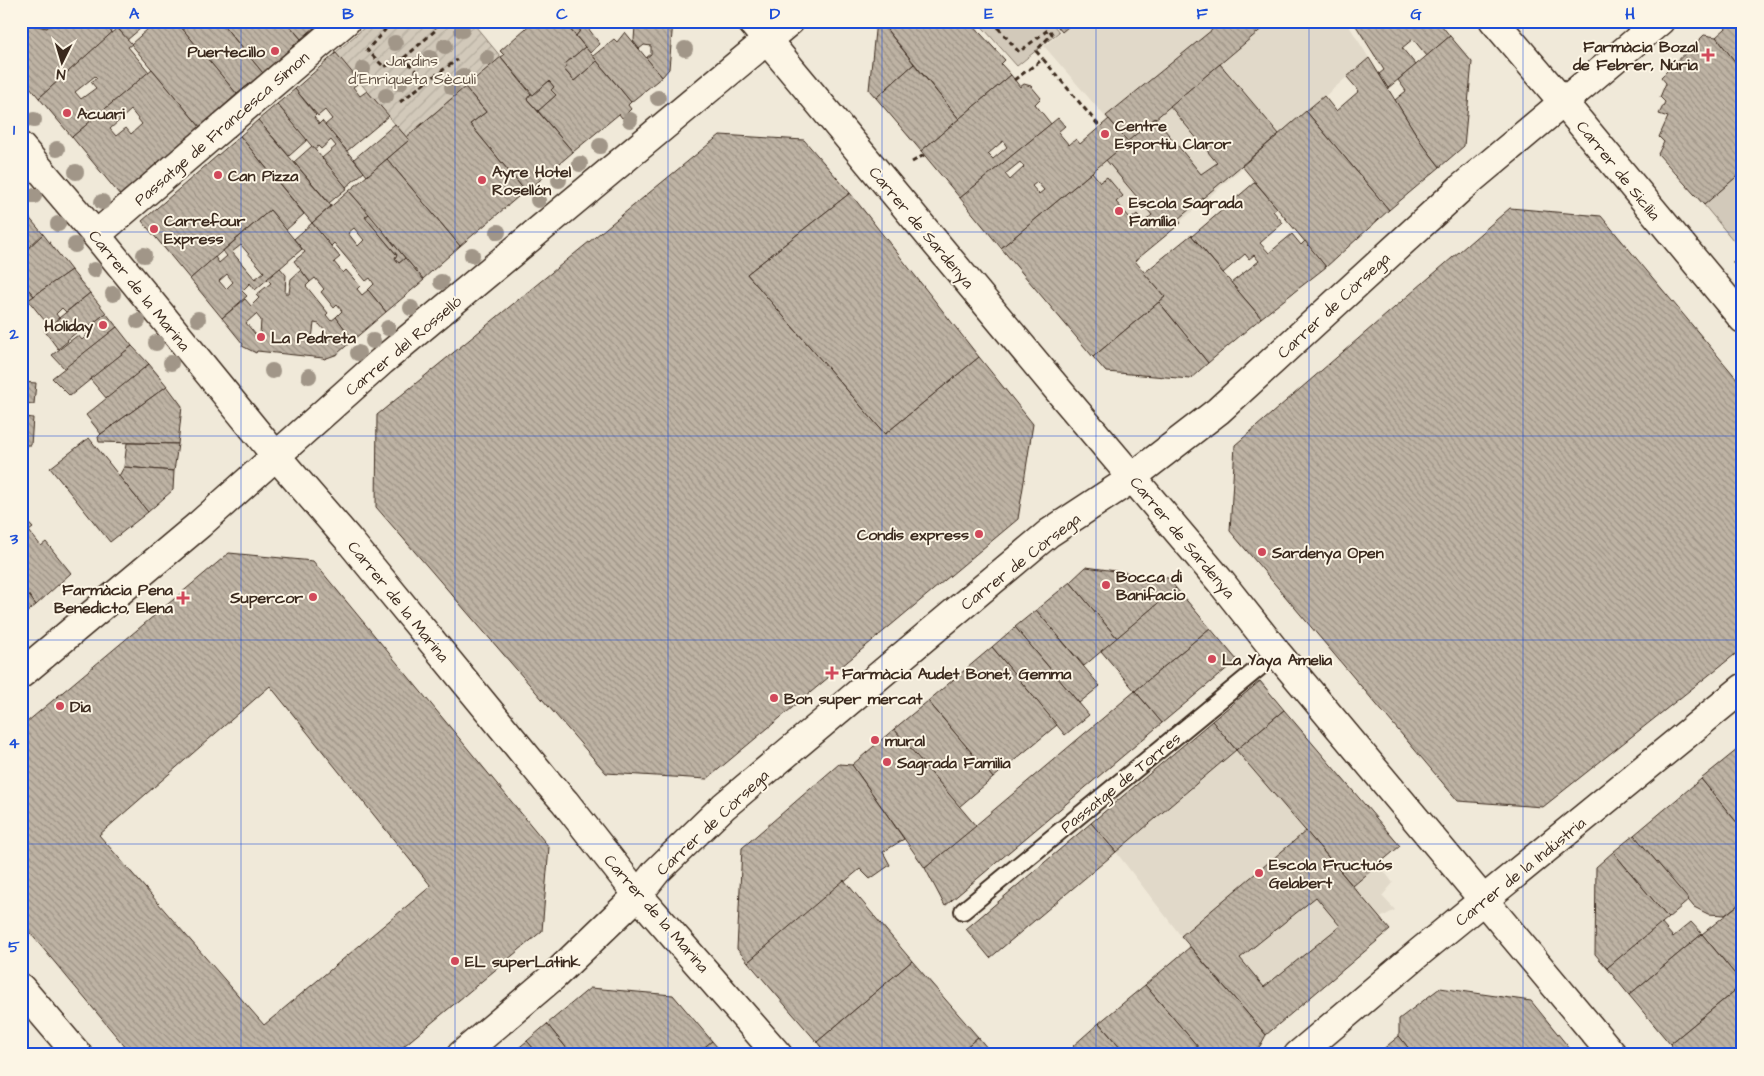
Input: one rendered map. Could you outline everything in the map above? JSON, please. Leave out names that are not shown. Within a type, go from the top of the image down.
[{"type":"street","name":"Passatge de Francesca Simon","points":[[96,235],[346,21]]},
{"type":"street","name":"Carrer del Rosselló","points":[[21,674],[200,524],[759,31],[790,21]]},
{"type":"street","name":"Carrer de Sicília","points":[[1494,21],[1743,319]]},
{"type":"street","name":"Carrer de Còrsega","points":[[461,1055],[554,976],[638,895],[656,872],[724,806],[1049,534],[1132,477],[1218,411],[1461,188],[1660,21]]},
{"type":"street","name":"Carrer de Sardenya","points":[[759,31],[1064,398],[1220,581],[1277,653],[1613,1055]]},
{"type":"street","name":"Carrer de la Marina","points":[[21,147],[96,235],[276,456],[348,539],[548,784],[565,802],[638,895],[778,1055]]},
{"type":"street","name":"Carrer de la Indústria","points":[[1298,1055],[1483,900],[1743,688]]},
{"type":"street","points":[[21,988],[78,1055]]},
{"type":"lane","name":"Passatge de Torres","points":[[963,911],[1277,653]]},
{"type":"path","points":[[378,21],[385,30],[368,50],[384,67],[404,58],[437,29],[431,21]]},
{"type":"path","points":[[992,21],[1019,52],[1049,29],[1052,34],[1036,51],[1100,126]]},
{"type":"path","points":[[404,58],[426,82]]},
{"type":"path","points":[[400,102],[457,60]]},
{"type":"path","points":[[1014,80],[1043,60]]},
{"type":"path","points":[[912,162],[924,155]]},
{"type":"path","points":[[1730,265],[1743,256]]},
{"type":"shaded area","name":"Escola Sagrada Família","points":[[1075,21],[1346,21],[1369,58],[1135,261],[1165,297],[1093,357],[1001,248],[1127,142],[1044,46]]},
{"type":"shaded area","name":"Escola Fructuós Gelabert","points":[[1284,710],[1400,846],[1379,864],[1393,883],[1382,896],[1395,910],[1380,918],[1390,930],[1266,1035],[1181,936],[1116,852]]},
{"type":"green space","name":"Jardins d'Enriqueta Sèculi","points":[[372,21],[471,21],[501,57],[406,137],[335,53]]},
{"type":"green space","points":[[977,21],[1050,21],[1059,32],[1017,66]]},
{"type":"green space","points":[[1743,171],[1743,252],[1704,205]]},
{"type":"building","points":[[21,21],[55,21],[47,28],[21,23]]},
{"type":"building","points":[[55,21],[80,21],[85,27],[92,21],[101,21],[112,33],[39,98],[21,76],[21,23],[47,28]]},
{"type":"building","points":[[116,21],[142,21],[137,25],[140,29],[127,40],[114,23]]},
{"type":"building","points":[[157,21],[176,21],[237,94],[200,127],[131,44]]},
{"type":"building","points":[[176,21],[220,21],[263,73],[237,94]]},
{"type":"building","points":[[220,21],[286,21],[301,39],[263,73]]},
{"type":"building","points":[[286,21],[322,21],[301,39]]},
{"type":"building","points":[[534,21],[563,21],[585,47],[565,64],[567,67],[564,69],[574,81],[597,61],[631,102],[628,105],[631,109],[622,118],[619,114],[573,152],[538,111],[556,95],[551,90],[554,87],[549,81],[533,95],[501,57],[504,55],[500,51]]},
{"type":"building","points":[[563,21],[587,21],[576,36]]},
{"type":"building","points":[[633,21],[673,21],[669,69],[662,77],[646,58],[651,54],[651,46],[644,45],[639,49],[633,41],[635,26],[632,23]]},
{"type":"building","points":[[876,21],[880,21],[914,64],[876,98],[869,90]]},
{"type":"building","points":[[880,21],[961,21],[964,24],[969,21],[1005,60],[1001,64],[1011,75],[959,119]]},
{"type":"building","points":[[1053,21],[1075,21],[1062,32]]},
{"type":"building","points":[[1223,21],[1271,21],[1128,142],[1106,116]]},
{"type":"building","points":[[1353,21],[1438,21],[1450,36],[1427,56],[1413,39],[1402,48],[1416,65],[1388,88],[1379,74],[1384,70]]},
{"type":"building","points":[[1734,21],[1743,21],[1743,72],[1716,37]]},
{"type":"building","points":[[585,24],[600,44],[590,53],[576,36]]},
{"type":"building","points":[[117,28],[132,44],[128,47],[149,72],[72,137],[39,98]],"holes":[[[95,76],[97,78],[91,82],[96,88],[81,99],[75,92]]]},
{"type":"building","points":[[625,32],[662,77],[631,102],[593,56],[614,39],[617,42]]},
{"type":"building","points":[[1704,35],[1716,37],[1743,72],[1743,171],[1704,205],[1658,154],[1664,142],[1659,137],[1668,117],[1659,114],[1665,102],[1660,97],[1666,83],[1661,77]]},
{"type":"building","points":[[1450,36],[1472,62],[1464,146],[1440,167],[1421,142],[1395,100],[1406,91],[1398,80]]},
{"type":"building","points":[[585,47],[597,61],[574,81],[564,69],[567,67],[565,64]]},
{"type":"building","points":[[336,53],[360,82],[353,87],[360,96],[367,91],[389,116],[347,151],[325,125],[332,119],[325,110],[318,116],[295,89]]},
{"type":"building","points":[[501,57],[531,94],[527,99],[573,152],[526,192],[470,124],[486,112],[465,87]]},
{"type":"building","points":[[1369,58],[1421,142],[1440,167],[1389,210],[1306,111],[1324,96],[1336,111],[1359,91],[1347,77]]},
{"type":"building","points":[[914,64],[959,119],[921,151],[876,98]]},
{"type":"building","points":[[1220,64],[1279,134],[1178,219],[1181,223],[1135,261],[1165,297],[1093,357],[1001,248],[1092,172],[1100,182],[1107,177],[1123,196],[1116,202],[1131,219],[1137,214],[1144,222],[1152,215],[1106,160],[1155,118],[1201,174],[1217,163],[1170,106]]},
{"type":"building","points":[[152,69],[200,127],[120,195],[72,137]],"holes":[[[131,110],[142,124],[131,134],[126,128],[116,136],[110,129]]]},
{"type":"building","points":[[1011,75],[1020,87],[1024,84],[1031,86],[1041,98],[1035,104],[1051,124],[960,198],[921,151]],"holes":[[[1003,141],[1007,147],[993,159],[988,154]]]},
{"type":"building","points":[[549,81],[554,87],[551,90],[556,95],[538,111],[527,99]]},
{"type":"building","points":[[465,87],[486,112],[470,124],[525,191],[460,246],[387,159],[409,140],[407,137]]},
{"type":"building","points":[[295,89],[316,115],[314,117],[319,124],[322,121],[364,172],[346,187],[322,158],[336,146],[331,140],[321,149],[318,146],[315,150],[277,104]]},
{"type":"building","points":[[277,104],[307,140],[289,156],[258,120]]},
{"type":"building","points":[[1306,111],[1389,210],[1326,267],[1242,166]]},
{"type":"building","points":[[1058,118],[1065,126],[1058,132],[1069,145],[1076,139],[1080,144],[1109,119],[1128,142],[1001,248],[960,198]],"holes":[[[1020,162],[1024,167],[1010,180],[1005,174]],[[1037,182],[1044,190],[1039,194],[1032,186]]]},
{"type":"building","points":[[258,120],[331,206],[312,223],[240,136]]},
{"type":"building","points":[[395,124],[409,140],[367,176],[354,159]]},
{"type":"building","points":[[720,135],[804,140],[850,193],[747,274],[885,434],[979,357],[1033,424],[1018,519],[707,779],[606,773],[376,507],[377,415]]},
{"type":"building","points":[[240,136],[304,214],[286,230],[270,210],[190,279],[142,221]]},
{"type":"building","points":[[312,146],[347,188],[329,203],[294,162]]},
{"type":"building","points":[[387,159],[460,246],[423,279],[349,191]]},
{"type":"building","points":[[1255,182],[1277,208],[1273,211],[1283,223],[1260,243],[1269,253],[1292,234],[1301,245],[1305,241],[1326,267],[1261,318],[1231,283],[1259,261],[1254,255],[1249,259],[1245,254],[1223,273],[1192,236]]},
{"type":"building","points":[[349,191],[369,214],[365,217],[397,255],[395,258],[399,263],[405,258],[424,280],[386,312],[368,290],[374,284],[370,278],[366,281],[334,243],[331,246],[312,223]],"holes":[[[354,228],[364,240],[358,246],[348,233]]]},
{"type":"building","points":[[850,193],[979,357],[885,434],[747,274]]},
{"type":"building","points":[[21,208],[43,234],[21,255]]},
{"type":"building","points":[[1510,208],[1601,216],[1743,386],[1743,648],[1543,807],[1458,801],[1230,531],[1235,445]]},
{"type":"building","points":[[270,210],[302,249],[255,290],[250,283],[242,291],[247,296],[222,318],[190,279],[215,257],[219,263],[227,256],[223,251]],"holes":[[[241,245],[264,272],[255,279],[232,252]],[[227,274],[233,282],[226,289],[219,281]]]},
{"type":"building","points":[[369,214],[405,258],[399,263],[395,258],[397,255],[365,217]]},
{"type":"building","points":[[312,223],[340,257],[334,262],[343,273],[346,270],[360,286],[357,289],[362,295],[368,290],[386,312],[353,340],[336,317],[342,311],[337,305],[334,308],[321,292],[324,289],[315,278],[310,282],[294,261],[305,252],[294,239]]},
{"type":"building","points":[[43,234],[71,270],[34,296],[21,281],[21,255]]},
{"type":"building","points":[[1191,235],[1261,318],[1208,363],[1159,302],[1165,297],[1144,273]]},
{"type":"building","points":[[280,268],[286,275],[285,293],[289,293],[291,279],[301,270],[310,282],[306,286],[328,313],[326,315],[331,321],[336,317],[353,340],[338,354],[324,359],[257,351],[256,353],[242,346],[243,344],[222,318],[245,299],[251,306],[259,298],[256,295],[271,283],[267,279]],"holes":[[[256,314],[261,320],[260,335],[256,335],[246,323]],[[314,323],[319,324],[331,338],[328,341],[312,339]]]},
{"type":"building","points":[[71,270],[90,293],[66,312],[62,308],[56,314],[59,318],[49,326],[28,300]]},
{"type":"building","points":[[21,281],[34,296],[21,305]]},
{"type":"building","points":[[90,293],[106,313],[88,328],[86,325],[58,349],[44,330]]},
{"type":"building","points":[[1159,302],[1208,363],[1190,379],[1106,372],[1093,357]]},
{"type":"building","points":[[106,313],[117,327],[65,369],[52,355],[78,335],[82,340],[87,335],[83,331]]},
{"type":"building","points":[[117,327],[132,346],[70,396],[52,378]]},
{"type":"building","points":[[132,346],[149,364],[107,399],[90,379]]},
{"type":"building","points":[[149,364],[167,386],[101,434],[86,415]]},
{"type":"building","points":[[21,382],[36,383],[34,404],[21,403]]},
{"type":"building","points":[[167,386],[182,406],[178,444],[99,442],[98,437],[101,434]]},
{"type":"building","points":[[21,403],[23,403],[23,408],[27,409],[26,417],[33,418],[31,445],[26,445],[25,453],[21,453]]},
{"type":"building","points":[[89,438],[148,512],[110,542],[50,468]]},
{"type":"building","points":[[127,443],[178,444],[174,471],[124,467]]},
{"type":"building","points":[[124,467],[174,471],[173,490],[148,512],[119,476]]},
{"type":"building","points":[[21,515],[33,528],[29,531],[41,546],[46,542],[71,573],[36,605],[21,585]]},
{"type":"building","points":[[229,553],[313,561],[549,847],[542,931],[393,1055],[132,1055],[21,922],[21,727]],"holes":[[[270,686],[431,886],[264,1025],[99,835]]]},
{"type":"building","points":[[1086,567],[1168,578],[1176,588],[1117,638],[1070,582]]},
{"type":"building","points":[[1070,582],[1117,638],[1084,666],[1036,610]]},
{"type":"building","points":[[21,585],[36,605],[21,617]]},
{"type":"building","points":[[1176,588],[1210,628],[1135,691],[1101,651]]},
{"type":"building","points":[[1036,610],[1100,686],[1079,703],[1015,627]]},
{"type":"building","points":[[1015,627],[1089,715],[1065,735],[992,647]]},
{"type":"building","points":[[1210,628],[1237,660],[1162,723],[1135,691]]},
{"type":"building","points":[[992,647],[1057,725],[993,778],[928,701]]},
{"type":"building","points":[[1260,681],[1284,710],[1236,750],[1212,721]]},
{"type":"building","points":[[1135,691],[1162,723],[945,906],[925,868]]},
{"type":"building","points":[[928,701],[993,778],[959,807],[894,729]]},
{"type":"building","points":[[1284,710],[1400,846],[1353,886],[1236,750]]},
{"type":"building","points":[[1212,721],[1236,750],[1116,852],[1091,823]]},
{"type":"building","points":[[894,729],[976,826],[925,868],[852,765]]},
{"type":"building","points":[[1743,745],[1743,830],[1701,779]]},
{"type":"building","points":[[839,764],[852,765],[904,839],[883,852],[890,865],[870,879],[860,869],[748,962],[737,949],[742,848]]},
{"type":"building","points":[[1701,779],[1743,830],[1743,901],[1725,915],[1708,914],[1694,907],[1634,835]]},
{"type":"building","points":[[1091,823],[1116,852],[990,958],[966,929]]},
{"type":"building","points":[[1306,831],[1390,930],[1266,1035],[1181,936]],"holes":[[[1316,897],[1340,926],[1264,987],[1240,958]]]},
{"type":"building","points":[[1634,835],[1689,900],[1668,918],[1613,852]]},
{"type":"building","points":[[1613,852],[1668,918],[1607,968],[1595,954],[1596,867]]},
{"type":"building","points":[[844,880],[912,961],[817,1042],[748,962]]},
{"type":"building","points":[[1743,901],[1743,984],[1702,934]]},
{"type":"building","points":[[1691,922],[1702,934],[1629,995],[1607,968],[1661,923],[1673,937]]},
{"type":"building","points":[[1702,934],[1743,984],[1670,1044],[1629,995]]},
{"type":"building","points":[[1190,947],[1266,1035],[1260,1046],[1249,1055],[1205,1055],[1145,985]]},
{"type":"building","points":[[912,961],[978,1037],[957,1055],[827,1055],[817,1042]]},
{"type":"building","points":[[1743,984],[1743,1055],[1679,1055],[1670,1044]]},
{"type":"building","points":[[1145,985],[1205,1055],[1126,1055],[1099,1023]]},
{"type":"building","points":[[590,988],[673,995],[712,1041],[695,1055],[572,1055],[547,1024]]},
{"type":"building","points":[[1440,988],[1531,1001],[1575,1055],[1414,1055],[1399,1036],[1399,1019]]},
{"type":"building","points":[[1099,1023],[1126,1055],[1081,1055],[1073,1046]]},
{"type":"building","points":[[547,1024],[572,1055],[539,1055],[527,1041]]},
{"type":"building","points":[[1399,1036],[1414,1055],[1376,1055]]},
{"type":"building","points":[[978,1037],[993,1055],[957,1055]]},
{"type":"building","points":[[527,1041],[539,1055],[510,1055]]},
{"type":"building","points":[[712,1041],[724,1055],[695,1055]]},
{"type":"place","name":"Puertecillo","points":[[275,51]]},
{"type":"place","name":"Farmàcia Bozal de Febrer, Núria","points":[[1708,55]]},
{"type":"place","name":"Acuari","points":[[67,113]]},
{"type":"place","name":"Centre Esportiu Claror","points":[[1105,134]]},
{"type":"place","name":"Can Pizza","points":[[218,175]]},
{"type":"place","name":"Ayre Hotel Rosellón","points":[[482,180]]},
{"type":"place","name":"Escola Sagrada Família","points":[[1119,211]]},
{"type":"place","name":"Carrefour Express","points":[[154,229]]},
{"type":"place","name":"Holiday","points":[[103,325]]},
{"type":"place","name":"La Pedreta","points":[[261,337]]},
{"type":"place","name":"Condis express","points":[[979,534]]},
{"type":"place","name":"Sardenya Open","points":[[1262,552]]},
{"type":"place","name":"Bocca di Banifacio","points":[[1106,585]]},
{"type":"place","name":"Supercor","points":[[313,597]]},
{"type":"place","name":"Farmàcia Pena Benedicto, Elena","points":[[183,598]]},
{"type":"place","name":"La Yaya Amelia","points":[[1212,659]]},
{"type":"place","name":"Farmàcia Audet Bonet, Gemma","points":[[832,673]]},
{"type":"place","name":"Bon super mercat","points":[[774,698]]},
{"type":"place","name":"Dia","points":[[60,706]]},
{"type":"place","name":"mural","points":[[875,740]]},
{"type":"place","name":"Sagrada Familia","points":[[887,762]]},
{"type":"place","name":"Escola Fructuós Gelabert","points":[[1259,873]]},
{"type":"place","name":"EL superLatink","points":[[455,961]]}]
